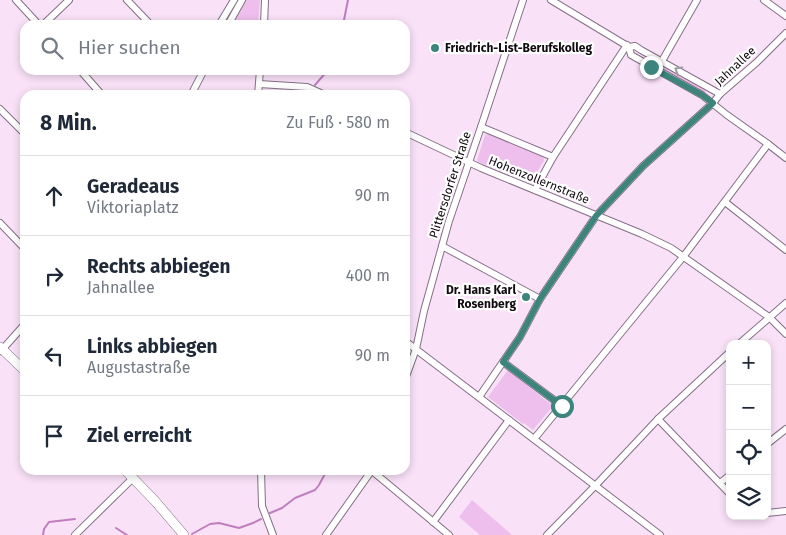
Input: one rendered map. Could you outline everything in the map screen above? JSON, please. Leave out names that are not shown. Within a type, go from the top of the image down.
[{"type":"main road","points":[[1,350],[20,367]]},
{"type":"main road","points":[[130,475],[184,535]]},
{"type":"street","points":[[16,0],[34,20]]},
{"type":"street","points":[[48,20],[70,0]]},
{"type":"street","points":[[127,0],[146,20]]},
{"type":"street","points":[[223,20],[234,0]]},
{"type":"street","points":[[231,20],[242,0]]},
{"type":"street","points":[[264,20],[265,0]]},
{"type":"street","name":"Plittersdorfer Straße","points":[[410,365],[416,349],[424,311],[449,221],[523,0]]},
{"type":"street","points":[[551,0],[628,46],[635,46],[662,60],[720,94]]},
{"type":"street","points":[[662,60],[697,0]]},
{"type":"street","points":[[764,0],[786,16]]},
{"type":"street","name":"Jahnallee","points":[[480,397],[520,337],[540,299],[596,216],[643,166],[713,103],[720,94],[757,62],[786,33]]},
{"type":"street","points":[[628,46],[632,55],[702,95],[786,158]]},
{"type":"street","points":[[535,190],[554,156],[628,46]]},
{"type":"street","points":[[84,75],[98,90]]},
{"type":"street","points":[[194,90],[201,75]]},
{"type":"street","points":[[258,90],[260,75]]},
{"type":"street","points":[[259,84],[307,87],[314,90]]},
{"type":"street","points":[[0,109],[20,129]]},
{"type":"street","points":[[481,127],[554,156]]},
{"type":"street","name":"Hohenzollernstraße","points":[[410,134],[468,162],[664,244],[769,317],[786,334]]},
{"type":"street","points":[[534,439],[683,257],[768,144]]},
{"type":"street","points":[[725,202],[786,250]]},
{"type":"street","points":[[0,224],[20,244]]},
{"type":"street","points":[[442,246],[540,299]]},
{"type":"street","points":[[743,340],[786,303]]},
{"type":"street","points":[[1,350],[20,329]]},
{"type":"street","points":[[410,344],[660,535]]},
{"type":"street","points":[[547,535],[658,419],[726,356]]},
{"type":"street","points":[[503,362],[562,406]]},
{"type":"street","points":[[658,419],[726,490]]},
{"type":"street","points":[[433,522],[509,420]]},
{"type":"street","points":[[771,441],[786,429]]},
{"type":"street","points":[[261,475],[262,506],[273,535]]},
{"type":"street","points":[[326,535],[368,475]]},
{"type":"street","points":[[378,475],[449,535]]},
{"type":"street","points":[[75,535],[133,478]]},
{"type":"street","points":[[720,483],[726,478]]},
{"type":"street","points":[[771,513],[786,511]]},
{"type":"shaded area","points":[[246,0],[260,0],[258,20],[235,20]]},
{"type":"shaded area","points":[[656,60],[706,89],[705,92],[702,93],[653,65]]},
{"type":"shaded area","points":[[489,134],[543,156],[544,161],[532,180],[527,181],[478,162],[485,135]]},
{"type":"shaded area","points":[[508,370],[553,406],[533,430],[488,397]]},
{"type":"shaded area","points":[[472,500],[512,535],[480,535],[459,517]]},
{"type":"waterway","points":[[344,20],[348,0]]},
{"type":"waterway","points":[[315,85],[324,75]]},
{"type":"waterway","points":[[270,513],[282,508],[295,498],[315,490],[324,475]]},
{"type":"waterway","points":[[43,535],[44,529],[49,522],[75,519]]},
{"type":"waterway","points":[[192,534],[210,524],[219,523],[239,528],[261,519]]},
{"type":"waterway","points":[[116,528],[127,535]]},
{"type":"place","name":"Friedrich-List-Berufskolleg","points":[[435,48]]},
{"type":"place","name":"Dr. Hans Karl Rosenberg","points":[[526,297]]},
{"type":"route","points":[[562,406],[503,362],[520,337],[540,299],[596,216],[643,166],[713,103],[651,67]]}]
